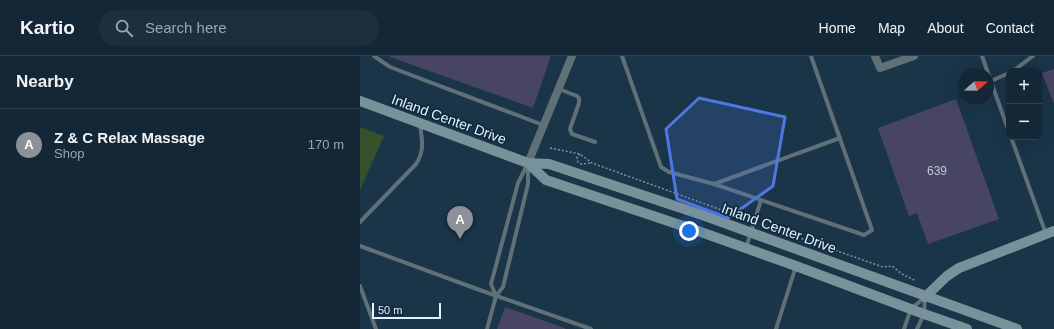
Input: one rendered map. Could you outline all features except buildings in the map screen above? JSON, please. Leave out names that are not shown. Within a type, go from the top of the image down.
[{"type":"main road","name":"Inland Center Drive","points":[[360,101],[528,163],[549,164],[752,233],[925,297],[1017,329]]},
{"type":"main road","name":"Inland Center Drive","points":[[528,163],[546,180],[746,248],[967,329]]},
{"type":"main road","points":[[925,297],[947,276],[959,268],[1050,233]]},
{"type":"street","points":[[528,163],[572,56]]},
{"type":"street","points":[[876,56],[880,68],[914,56]]},
{"type":"lane","points":[[374,56],[390,66],[543,125]]},
{"type":"lane","points":[[622,56],[661,167],[669,172],[714,184],[864,235],[872,230],[811,56]]},
{"type":"lane","points":[[982,56],[986,68]]},
{"type":"lane","points":[[1017,68],[1033,56]]},
{"type":"lane","points":[[994,80],[1006,74]]},
{"type":"lane","points":[[558,89],[579,98],[579,103],[570,129],[572,134],[595,142]]},
{"type":"lane","points":[[994,90],[1006,124]]},
{"type":"lane","points":[[360,222],[416,164],[421,156],[423,150],[420,124]]},
{"type":"lane","points":[[714,184],[840,138]]},
{"type":"lane","points":[[1012,140],[1050,233]]},
{"type":"lane","points":[[496,296],[492,284],[518,183],[528,163]]},
{"type":"lane","points":[[487,329],[496,296],[503,287],[528,184],[528,163]]},
{"type":"lane","points":[[746,248],[762,200]]},
{"type":"lane","points":[[360,246],[591,329]]},
{"type":"lane","points":[[776,329],[796,266]]},
{"type":"lane","points":[[360,286],[376,329]]},
{"type":"lane","points":[[904,329],[911,309],[925,297]]},
{"type":"lane","points":[[917,329],[924,314],[925,297]]},
{"type":"path","points":[[550,148],[580,154],[592,163],[754,222],[883,267],[892,266],[899,270],[902,274],[918,282]]},
{"type":"path","points":[[580,154],[577,157],[578,162],[581,164],[592,163]]},
{"type":"highlighted area","points":[[699,98],[785,117],[773,186],[728,218],[677,199],[666,129]]},
{"type":"green space","points":[[360,127],[384,136],[360,190]]},
{"type":"place","name":"Z & C Relax Massage","points":[[460,239]]}]
